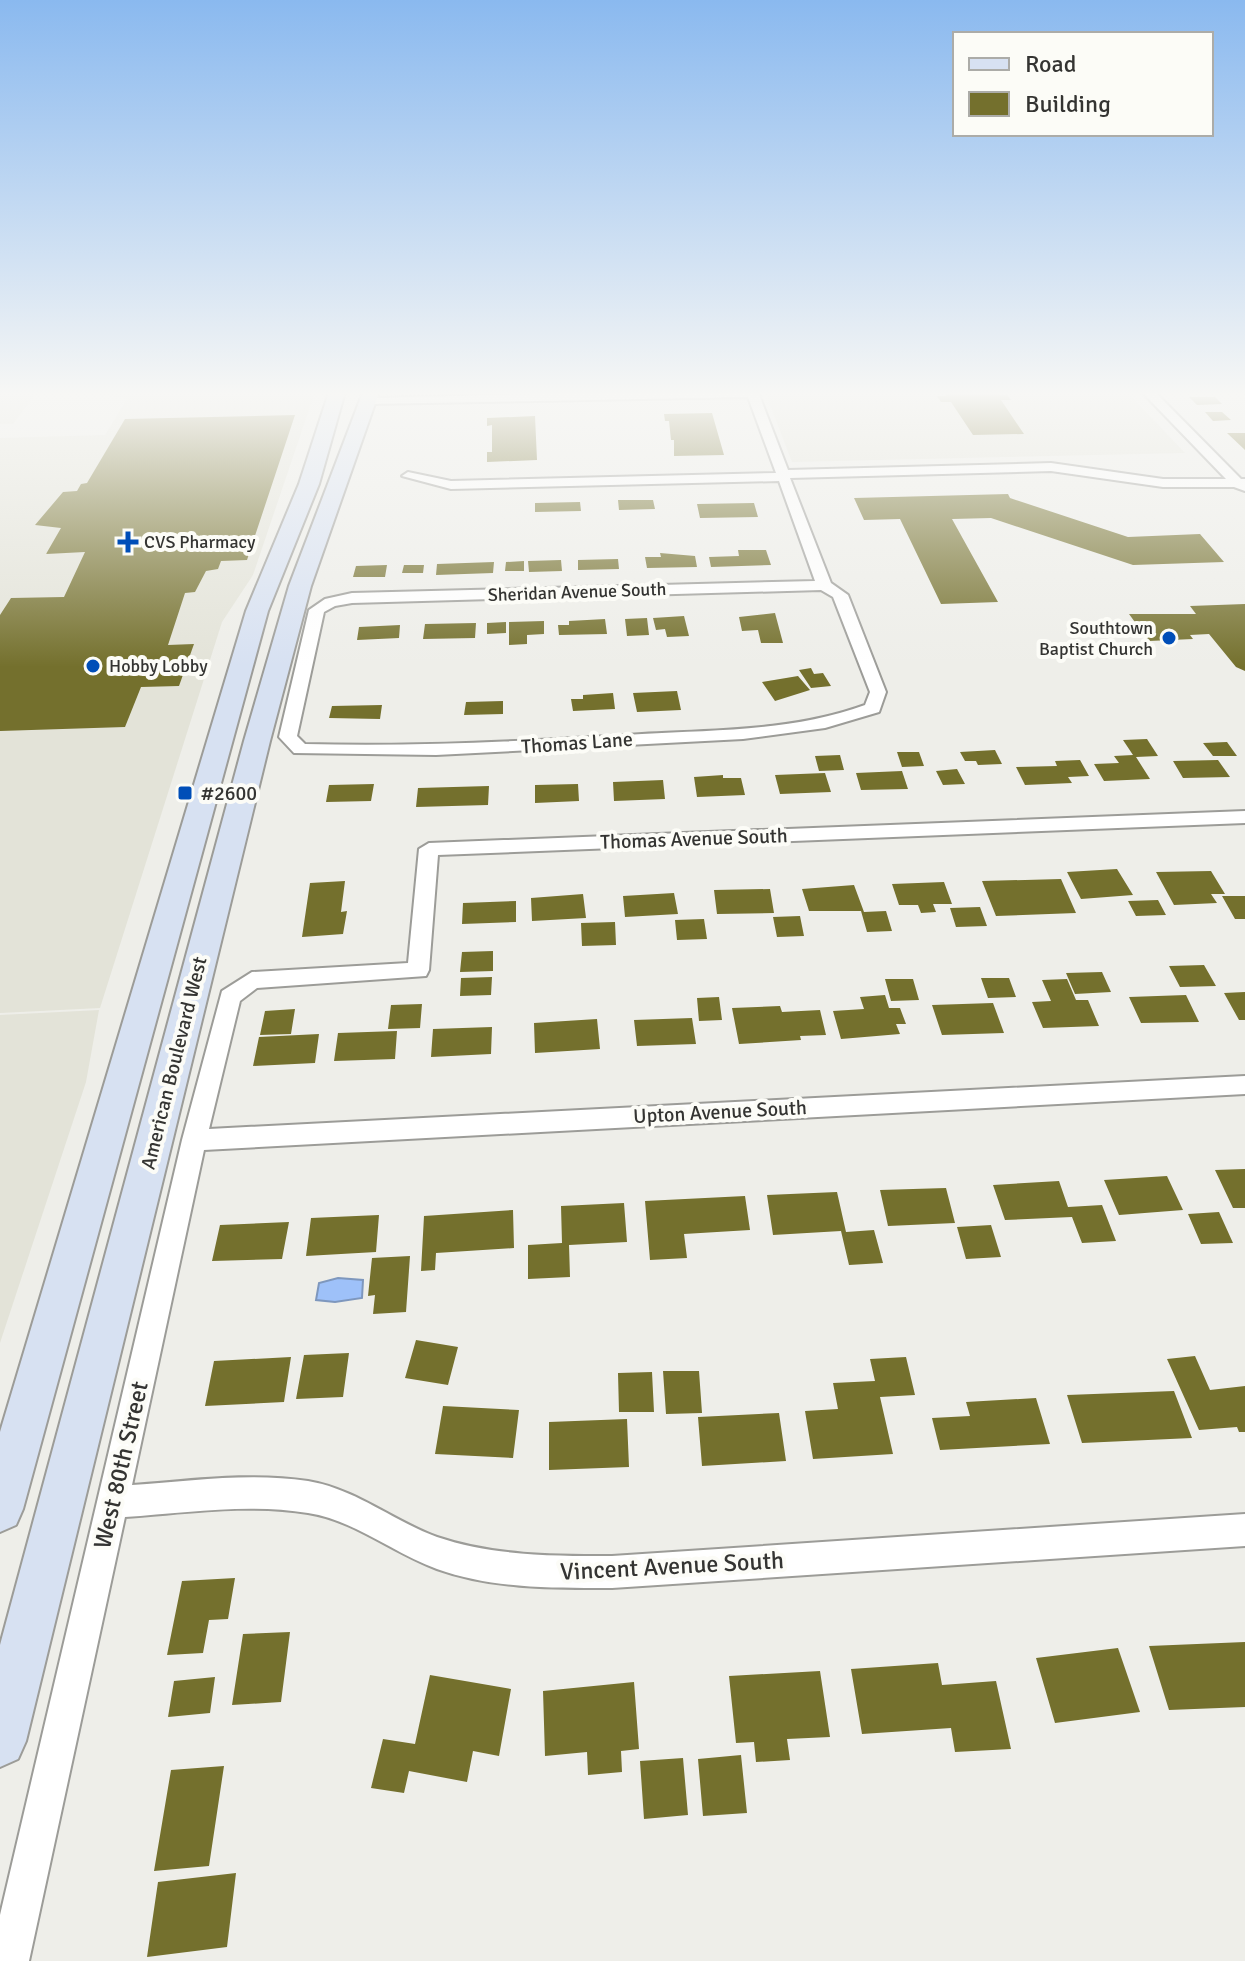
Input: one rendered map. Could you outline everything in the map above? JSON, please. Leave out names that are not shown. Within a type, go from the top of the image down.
[{"type":"main road","name":"American Boulevard West","points":[[0,1509],[257,611],[309,484]]},
{"type":"main road","name":"American Boulevard West","points":[[0,1741],[199,968],[300,586],[332,484]]},
{"type":"main road","points":[[154,970],[199,968]]},
{"type":"street","points":[[444,484],[506,484]]},
{"type":"street","points":[[785,484],[824,585]]},
{"type":"street","points":[[1177,484],[1243,486]]},
{"type":"street","name":"Sheridan Avenue South","points":[[300,749],[288,737],[317,610],[330,602],[352,598],[824,585]]},
{"type":"street","name":"Thomas Lane","points":[[300,749],[501,748],[754,732],[853,717],[873,708],[878,692],[840,595],[824,585]]},
{"type":"street","name":"Thomas Avenue South","points":[[252,980],[418,970],[429,849],[1245,817]]},
{"type":"street","name":"West 80th Street","points":[[9,1961],[194,1140],[230,997],[252,980]]},
{"type":"street","name":"Upton Avenue South","points":[[194,1140],[1245,1085]]},
{"type":"street","name":"Vincent Avenue South","points":[[112,1502],[253,1495],[310,1497],[362,1517],[437,1553],[524,1572],[612,1572],[1245,1530]]},
{"type":"shaded area","points":[[0,484],[284,484],[253,575],[222,622],[100,1008],[0,1013]]},
{"type":"shaded area","points":[[99,1010],[86,1082],[0,1343],[0,1015]]},
{"type":"water","points":[[338,1278],[363,1280],[362,1298],[335,1302],[316,1300],[319,1283]]},
{"type":"building","points":[[81,484],[272,484],[247,560],[221,561],[218,569],[206,571],[195,592],[185,593],[168,645],[194,644],[179,686],[141,687],[125,727],[0,731],[0,615],[11,598],[64,597],[85,552],[46,554],[61,528],[35,525],[63,492],[77,491]]},
{"type":"building","points":[[1008,494],[1010,498],[1128,537],[1200,534],[1224,562],[1133,565],[991,518],[952,519],[998,602],[941,604],[900,519],[864,520],[854,498]]},
{"type":"building","points":[[618,500],[653,500],[655,509],[619,510]]},
{"type":"building","points":[[580,502],[581,511],[535,512],[535,503]]},
{"type":"building","points":[[754,503],[758,517],[700,518],[697,504]]},
{"type":"building","points":[[738,550],[766,550],[771,565],[711,567],[709,557],[739,556]]},
{"type":"building","points":[[660,553],[695,556],[697,567],[647,568],[645,557],[661,557]]},
{"type":"building","points":[[618,559],[619,569],[578,570],[578,560]]},
{"type":"building","points":[[561,560],[562,571],[529,572],[528,561]]},
{"type":"building","points":[[524,561],[524,571],[505,571],[506,562]]},
{"type":"building","points":[[494,562],[493,573],[436,575],[437,564]]},
{"type":"building","points":[[387,565],[385,577],[353,577],[356,566]]},
{"type":"building","points":[[404,565],[424,565],[423,573],[402,573]]},
{"type":"building","name":"Southtown Baptist Church","points":[[1245,604],[1245,671],[1236,667],[1209,634],[1190,635],[1193,639],[1149,641],[1145,636],[1137,636],[1129,625],[1137,625],[1129,614],[1196,614],[1190,606]]},
{"type":"building","points":[[775,613],[783,643],[761,643],[758,630],[742,631],[739,617]]},
{"type":"building","points":[[684,616],[689,636],[667,637],[665,629],[656,630],[653,618]]},
{"type":"building","points":[[647,618],[649,635],[627,636],[625,619]]},
{"type":"building","points":[[605,619],[607,634],[559,635],[558,625],[569,625],[569,621]]},
{"type":"building","points":[[544,621],[544,634],[527,635],[527,644],[509,645],[509,622]]},
{"type":"building","points":[[506,622],[506,633],[487,634],[487,623]]},
{"type":"building","points":[[476,623],[475,638],[423,639],[425,624]]},
{"type":"building","points":[[400,625],[399,638],[357,640],[359,627]]},
{"type":"building","points":[[811,668],[814,674],[823,673],[831,686],[811,688],[799,670]]},
{"type":"building","points":[[798,676],[810,690],[775,701],[762,682]]},
{"type":"building","points":[[677,691],[681,710],[637,712],[633,693]]},
{"type":"building","points":[[613,693],[615,709],[573,711],[571,699]]},
{"type":"building","points":[[503,701],[503,714],[464,715],[466,702]]},
{"type":"building","points":[[382,705],[380,719],[329,718],[332,706]]},
{"type":"building","points":[[1147,739],[1158,756],[1136,757],[1150,779],[1104,781],[1094,764],[1119,763],[1114,756],[1133,755],[1123,740]]},
{"type":"building","points":[[1227,742],[1237,756],[1213,756],[1203,743]]},
{"type":"building","points":[[995,750],[1002,764],[978,765],[976,761],[965,761],[960,752]]},
{"type":"building","points":[[897,752],[919,752],[924,766],[902,767]]},
{"type":"building","points":[[840,755],[844,770],[819,771],[815,756]]},
{"type":"building","points":[[1080,760],[1089,776],[1068,777],[1072,783],[1025,785],[1016,767],[1057,766],[1055,761]]},
{"type":"building","points":[[1218,760],[1230,777],[1183,778],[1173,761]]},
{"type":"building","points":[[957,769],[965,784],[943,785],[936,771]]},
{"type":"building","points":[[902,771],[908,789],[861,790],[856,773]]},
{"type":"building","points":[[825,773],[831,792],[780,794],[775,775]]},
{"type":"building","points":[[723,775],[723,778],[741,778],[745,795],[697,797],[694,777]]},
{"type":"building","points":[[663,780],[665,799],[614,801],[613,782]]},
{"type":"building","points":[[374,784],[371,801],[326,802],[329,785]]},
{"type":"building","points":[[578,784],[579,801],[535,803],[535,785]]},
{"type":"building","points":[[489,786],[488,805],[416,807],[418,788]]},
{"type":"building","points":[[1117,869],[1133,895],[1081,899],[1067,872]]},
{"type":"building","points":[[1211,871],[1225,894],[1211,894],[1217,903],[1174,905],[1156,872]]},
{"type":"building","points":[[1061,879],[1076,913],[996,916],[982,881]]},
{"type":"building","points":[[345,881],[341,912],[347,911],[343,934],[302,937],[310,883]]},
{"type":"building","points":[[944,882],[952,904],[933,904],[936,912],[921,913],[918,905],[899,905],[892,884]]},
{"type":"building","points":[[854,885],[864,912],[886,911],[892,931],[867,932],[861,911],[809,911],[802,889]]},
{"type":"building","points":[[770,889],[774,913],[717,914],[714,890]]},
{"type":"building","points":[[674,893],[678,914],[625,917],[623,896]]},
{"type":"building","points":[[583,894],[586,918],[532,921],[531,898]]},
{"type":"building","points":[[1222,896],[1245,896],[1245,919],[1235,919]]},
{"type":"building","points":[[1158,900],[1166,915],[1136,916],[1128,901]]},
{"type":"building","points":[[516,901],[516,922],[462,924],[463,903]]},
{"type":"building","points":[[980,907],[987,926],[956,927],[950,908]]},
{"type":"building","points":[[800,916],[804,936],[777,937],[773,917]]},
{"type":"building","points":[[704,919],[707,939],[677,940],[675,920]]},
{"type":"building","points":[[615,922],[616,945],[582,946],[581,923]]},
{"type":"building","points":[[493,951],[493,971],[460,972],[462,952]]},
{"type":"building","points":[[1204,965],[1216,986],[1180,987],[1169,966]]},
{"type":"building","points":[[1102,972],[1111,992],[1075,994],[1066,973]]},
{"type":"building","points":[[492,977],[491,995],[460,996],[461,978]]},
{"type":"building","points":[[981,978],[1009,978],[1016,997],[988,998]]},
{"type":"building","points":[[885,979],[913,979],[919,1000],[891,1001]]},
{"type":"building","points":[[1067,979],[1076,1000],[1088,1000],[1099,1026],[1043,1028],[1032,1002],[1051,1001],[1042,980]]},
{"type":"building","points":[[1245,992],[1245,1020],[1239,1020],[1224,993]]},
{"type":"building","points":[[885,995],[889,1008],[900,1008],[906,1024],[896,1024],[900,1034],[841,1039],[833,1011],[864,1009],[860,997]]},
{"type":"building","points":[[1186,995],[1199,1022],[1141,1023],[1129,997]]},
{"type":"building","points":[[719,997],[722,1020],[699,1021],[697,998]]},
{"type":"building","points":[[993,1003],[1004,1033],[942,1035],[932,1005]]},
{"type":"building","points":[[422,1004],[420,1028],[388,1029],[391,1005]]},
{"type":"building","points":[[780,1006],[782,1012],[820,1010],[826,1035],[800,1036],[801,1040],[739,1044],[732,1008]]},
{"type":"building","points":[[295,1009],[291,1034],[260,1035],[265,1011]]},
{"type":"building","points":[[692,1018],[696,1044],[637,1046],[634,1020]]},
{"type":"building","points":[[597,1019],[600,1049],[535,1053],[534,1023]]},
{"type":"building","points":[[492,1027],[491,1054],[431,1057],[433,1029]]},
{"type":"building","points":[[397,1031],[395,1059],[334,1061],[338,1033]]},
{"type":"building","points":[[319,1034],[315,1063],[253,1066],[259,1037]]},
{"type":"building","points":[[1245,1169],[1245,1208],[1233,1208],[1215,1170]]},
{"type":"building","points":[[1167,1176],[1183,1210],[1119,1215],[1104,1180]]},
{"type":"building","points":[[1059,1181],[1068,1207],[1102,1205],[1116,1241],[1082,1243],[1072,1217],[1005,1220],[993,1185]]},
{"type":"building","points":[[946,1188],[955,1223],[888,1226],[880,1190]]},
{"type":"building","points":[[837,1192],[846,1232],[874,1230],[883,1263],[849,1265],[841,1231],[773,1235],[767,1195]]},
{"type":"building","points":[[745,1196],[750,1230],[684,1234],[687,1258],[650,1260],[645,1201]]},
{"type":"building","points":[[624,1203],[627,1242],[569,1245],[570,1277],[528,1279],[528,1245],[562,1243],[561,1206]]},
{"type":"building","points":[[513,1210],[514,1248],[436,1253],[435,1270],[421,1271],[424,1216]]},
{"type":"building","points":[[1219,1212],[1233,1243],[1201,1244],[1188,1214]]},
{"type":"building","points":[[379,1215],[376,1252],[306,1256],[311,1218]]},
{"type":"building","points":[[289,1222],[282,1259],[212,1261],[220,1225]]},
{"type":"building","points":[[991,1225],[1001,1257],[966,1259],[957,1227]]},
{"type":"building","points":[[410,1256],[406,1312],[373,1314],[375,1295],[368,1296],[372,1258]]},
{"type":"building","points":[[416,1340],[458,1347],[448,1385],[405,1378]]},
{"type":"building","points":[[349,1353],[343,1397],[296,1399],[304,1355]]},
{"type":"building","points":[[1195,1356],[1210,1390],[1245,1386],[1245,1432],[1239,1432],[1237,1427],[1199,1430],[1167,1359]]},
{"type":"building","points":[[291,1357],[284,1402],[205,1406],[214,1361]]},
{"type":"building","points":[[906,1357],[915,1395],[880,1397],[893,1454],[813,1459],[805,1411],[838,1409],[833,1383],[875,1381],[870,1359]]},
{"type":"building","points":[[663,1371],[699,1371],[702,1413],[666,1414]]},
{"type":"building","points":[[652,1372],[654,1412],[619,1412],[618,1373]]},
{"type":"building","points":[[1174,1391],[1192,1438],[1082,1443],[1067,1395]]},
{"type":"building","points":[[1036,1398],[1050,1444],[940,1450],[932,1418],[970,1416],[966,1402]]},
{"type":"building","points":[[443,1406],[519,1410],[513,1458],[435,1454]]},
{"type":"building","points":[[779,1413],[786,1461],[702,1466],[698,1417]]},
{"type":"building","points":[[627,1419],[629,1467],[549,1470],[549,1422]]},
{"type":"building","points":[[235,1578],[228,1619],[209,1620],[203,1653],[167,1655],[182,1581]]},
{"type":"building","points":[[290,1632],[281,1702],[232,1705],[243,1634]]},
{"type":"building","points":[[1245,1642],[1245,1707],[1169,1710],[1149,1646]]},
{"type":"building","points":[[1118,1648],[1140,1712],[1055,1723],[1036,1658]]},
{"type":"building","points":[[938,1663],[942,1685],[996,1681],[1011,1749],[955,1752],[951,1728],[862,1734],[851,1669]]},
{"type":"building","points":[[820,1671],[830,1737],[787,1739],[790,1760],[756,1762],[754,1742],[736,1743],[729,1676]]},
{"type":"building","points":[[430,1675],[511,1689],[499,1756],[473,1751],[467,1782],[409,1771],[404,1793],[371,1788],[383,1739],[415,1744]]},
{"type":"building","points":[[215,1677],[210,1713],[168,1717],[174,1681]]},
{"type":"building","points":[[634,1682],[639,1749],[621,1751],[622,1772],[588,1775],[587,1752],[545,1756],[543,1691]]},
{"type":"building","points":[[741,1755],[747,1813],[703,1816],[698,1759]]},
{"type":"building","points":[[683,1758],[688,1815],[644,1819],[640,1761]]},
{"type":"building","points":[[224,1766],[209,1866],[154,1871],[171,1770]]},
{"type":"building","points":[[236,1873],[227,1947],[147,1957],[158,1882]]},
{"type":"place","name":"CVS Pharmacy","points":[[128,542]]},
{"type":"place","name":"Southtown Baptist Church","points":[[1169,638]]},
{"type":"place","name":"Hobby Lobby","points":[[93,666]]},
{"type":"place","name":"#2600","points":[[185,793]]}]
